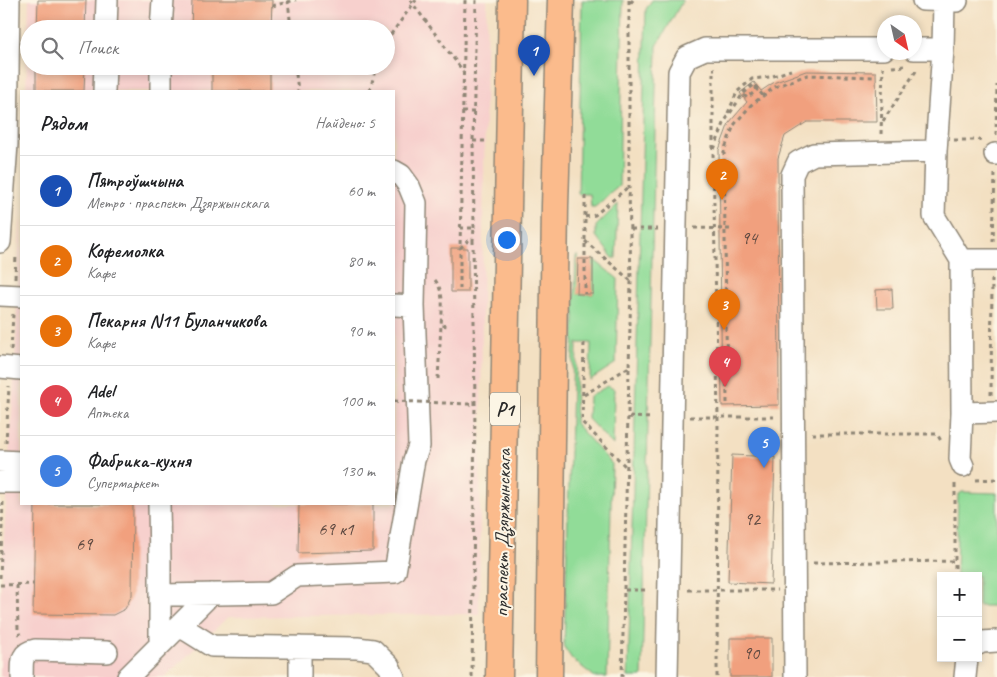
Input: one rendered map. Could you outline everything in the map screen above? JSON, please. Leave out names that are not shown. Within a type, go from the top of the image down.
[{"type":"main road","name":"праспект Дзяржынскага","points":[[500,677],[512,0]]},
{"type":"main road","points":[[549,677],[556,171],[561,0]]},
{"type":"street","points":[[0,242],[14,144],[9,0]]},
{"type":"street","points":[[106,20],[107,0]]},
{"type":"street","points":[[161,20],[162,0]]},
{"type":"street","points":[[923,0],[952,0],[963,4],[970,0]]},
{"type":"street","points":[[952,0],[943,49],[936,151],[934,216],[961,260],[962,413],[960,459],[962,468]]},
{"type":"street","points":[[667,677],[679,72],[687,57],[705,49],[877,49]]},
{"type":"street","points":[[922,55],[943,49]]},
{"type":"street","points":[[104,90],[105,75]]},
{"type":"street","points":[[160,90],[161,75]]},
{"type":"street","points":[[795,677],[792,175],[798,162],[814,154],[936,151]]},
{"type":"street","points":[[160,595],[271,593],[297,576],[395,572],[414,460],[419,446],[404,306],[416,274],[416,203],[409,186],[401,175],[395,172]]},
{"type":"street","points":[[961,260],[997,260]]},
{"type":"street","points":[[962,413],[997,412]]},
{"type":"street","points":[[158,505],[160,645]]},
{"type":"street","points":[[128,677],[211,594]]},
{"type":"street","points":[[180,626],[212,646],[373,650],[389,666],[394,677]]},
{"type":"street","points":[[982,642],[997,641]]},
{"type":"street","points":[[549,642],[555,664],[563,677]]},
{"type":"street","points":[[300,647],[300,677]]},
{"type":"street","points":[[22,677],[23,657],[28,652],[35,650],[106,652]]},
{"type":"street","points":[[966,677],[967,662]]},
{"type":"path","points":[[272,6],[296,0]]},
{"type":"path","points":[[410,0],[463,71]]},
{"type":"path","points":[[395,29],[416,0]]},
{"type":"path","points":[[460,289],[462,112],[466,0]]},
{"type":"path","points":[[472,677],[475,404],[473,240],[476,0]]},
{"type":"path","points":[[622,677],[631,281],[628,186],[629,0]]},
{"type":"path","points":[[629,5],[633,0]]},
{"type":"path","points":[[288,1],[290,20]]},
{"type":"path","points":[[882,123],[915,60]]},
{"type":"path","points":[[713,152],[737,92],[752,79],[770,77],[795,67],[786,66]]},
{"type":"path","points":[[717,677],[718,416],[713,69],[722,69]]},
{"type":"path","points":[[296,75],[298,90]]},
{"type":"path","points":[[370,90],[374,75]]},
{"type":"path","points":[[727,403],[724,151],[734,125],[751,104],[775,87],[807,75],[875,77]]},
{"type":"path","points":[[725,121],[742,93],[754,84],[763,96]]},
{"type":"path","points":[[462,112],[474,112]]},
{"type":"path","points":[[585,218],[596,215],[628,186]]},
{"type":"path","points":[[585,196],[585,294]]},
{"type":"path","points":[[460,228],[474,228]]},
{"type":"path","points":[[460,248],[469,240],[473,240]]},
{"type":"path","points":[[585,241],[631,281]]},
{"type":"path","points":[[416,274],[432,277],[439,285],[443,304],[441,325],[448,326]]},
{"type":"path","points":[[0,578],[9,472],[12,295]]},
{"type":"path","points":[[584,343],[582,422],[627,468]]},
{"type":"path","points":[[583,395],[629,367]]},
{"type":"path","points":[[395,401],[475,404]]},
{"type":"path","points":[[629,417],[718,416],[793,426],[937,434],[942,441]]},
{"type":"path","points":[[962,468],[967,481],[997,479]]},
{"type":"path","points":[[955,572],[954,485],[962,468]]},
{"type":"path","points":[[795,563],[955,561]]},
{"type":"path","points":[[0,585],[34,584]]},
{"type":"path","points":[[17,585],[18,630]]},
{"type":"path","points":[[625,590],[717,591],[795,589]]},
{"type":"shaded area","points":[[29,0],[487,0],[479,614],[228,617],[165,677],[0,677],[0,597],[15,364],[20,228],[20,505],[395,505],[395,90],[26,90],[27,75],[395,75],[395,20],[28,20]]},
{"type":"green space","points":[[582,0],[623,0],[619,186],[595,207],[591,207],[590,194],[578,194]]},
{"type":"green space","points":[[652,0],[683,0],[657,46],[642,677],[628,677],[646,9]]},
{"type":"green space","points":[[618,204],[616,258],[613,258],[596,236],[596,226]]},
{"type":"green space","points":[[576,256],[578,256],[578,294],[593,294],[593,259],[618,279],[616,363],[590,380],[591,343],[577,343],[575,423],[612,464],[607,677],[595,677],[572,659],[564,647]]},
{"type":"green space","points":[[607,386],[614,389],[613,445],[588,419],[589,397]]},
{"type":"green space","points":[[962,492],[997,493],[997,606],[982,606],[982,572],[956,572],[958,495]]},
{"type":"building","points":[[38,0],[86,0],[85,20],[37,20]]},
{"type":"building","points":[[192,0],[272,0],[271,20],[191,20]]},
{"type":"building","points":[[806,71],[876,72],[877,122],[807,122],[785,136],[778,158],[779,405],[722,406],[719,150],[729,123],[747,102],[740,93],[754,82],[761,91],[773,83]]},
{"type":"building","points":[[36,75],[85,75],[84,90],[36,90]]},
{"type":"building","points":[[212,75],[270,75],[270,90],[212,90]]},
{"type":"building","points":[[451,248],[468,248],[468,292],[451,292]]},
{"type":"building","points":[[578,259],[593,259],[593,294],[577,294]]},
{"type":"building","points":[[892,289],[893,309],[877,309],[876,290]]},
{"type":"building","points":[[732,455],[775,457],[771,584],[728,582]]},
{"type":"building","points":[[35,505],[133,505],[132,595],[125,609],[113,615],[33,614]]},
{"type":"building","points":[[299,505],[373,505],[373,551],[298,553]]},
{"type":"building","points":[[730,638],[772,638],[772,677],[730,677]]},
{"type":"place","name":"Пятроўшчына","points":[[534,76]]},
{"type":"place","name":"Кофемолка","points":[[722,200]]},
{"type":"place","name":"Пекарня N11 Буланчикова","points":[[724,330]]},
{"type":"place","name":"Adel","points":[[725,387]]},
{"type":"place","name":"Фабрика-кухня","points":[[764,468]]}]
